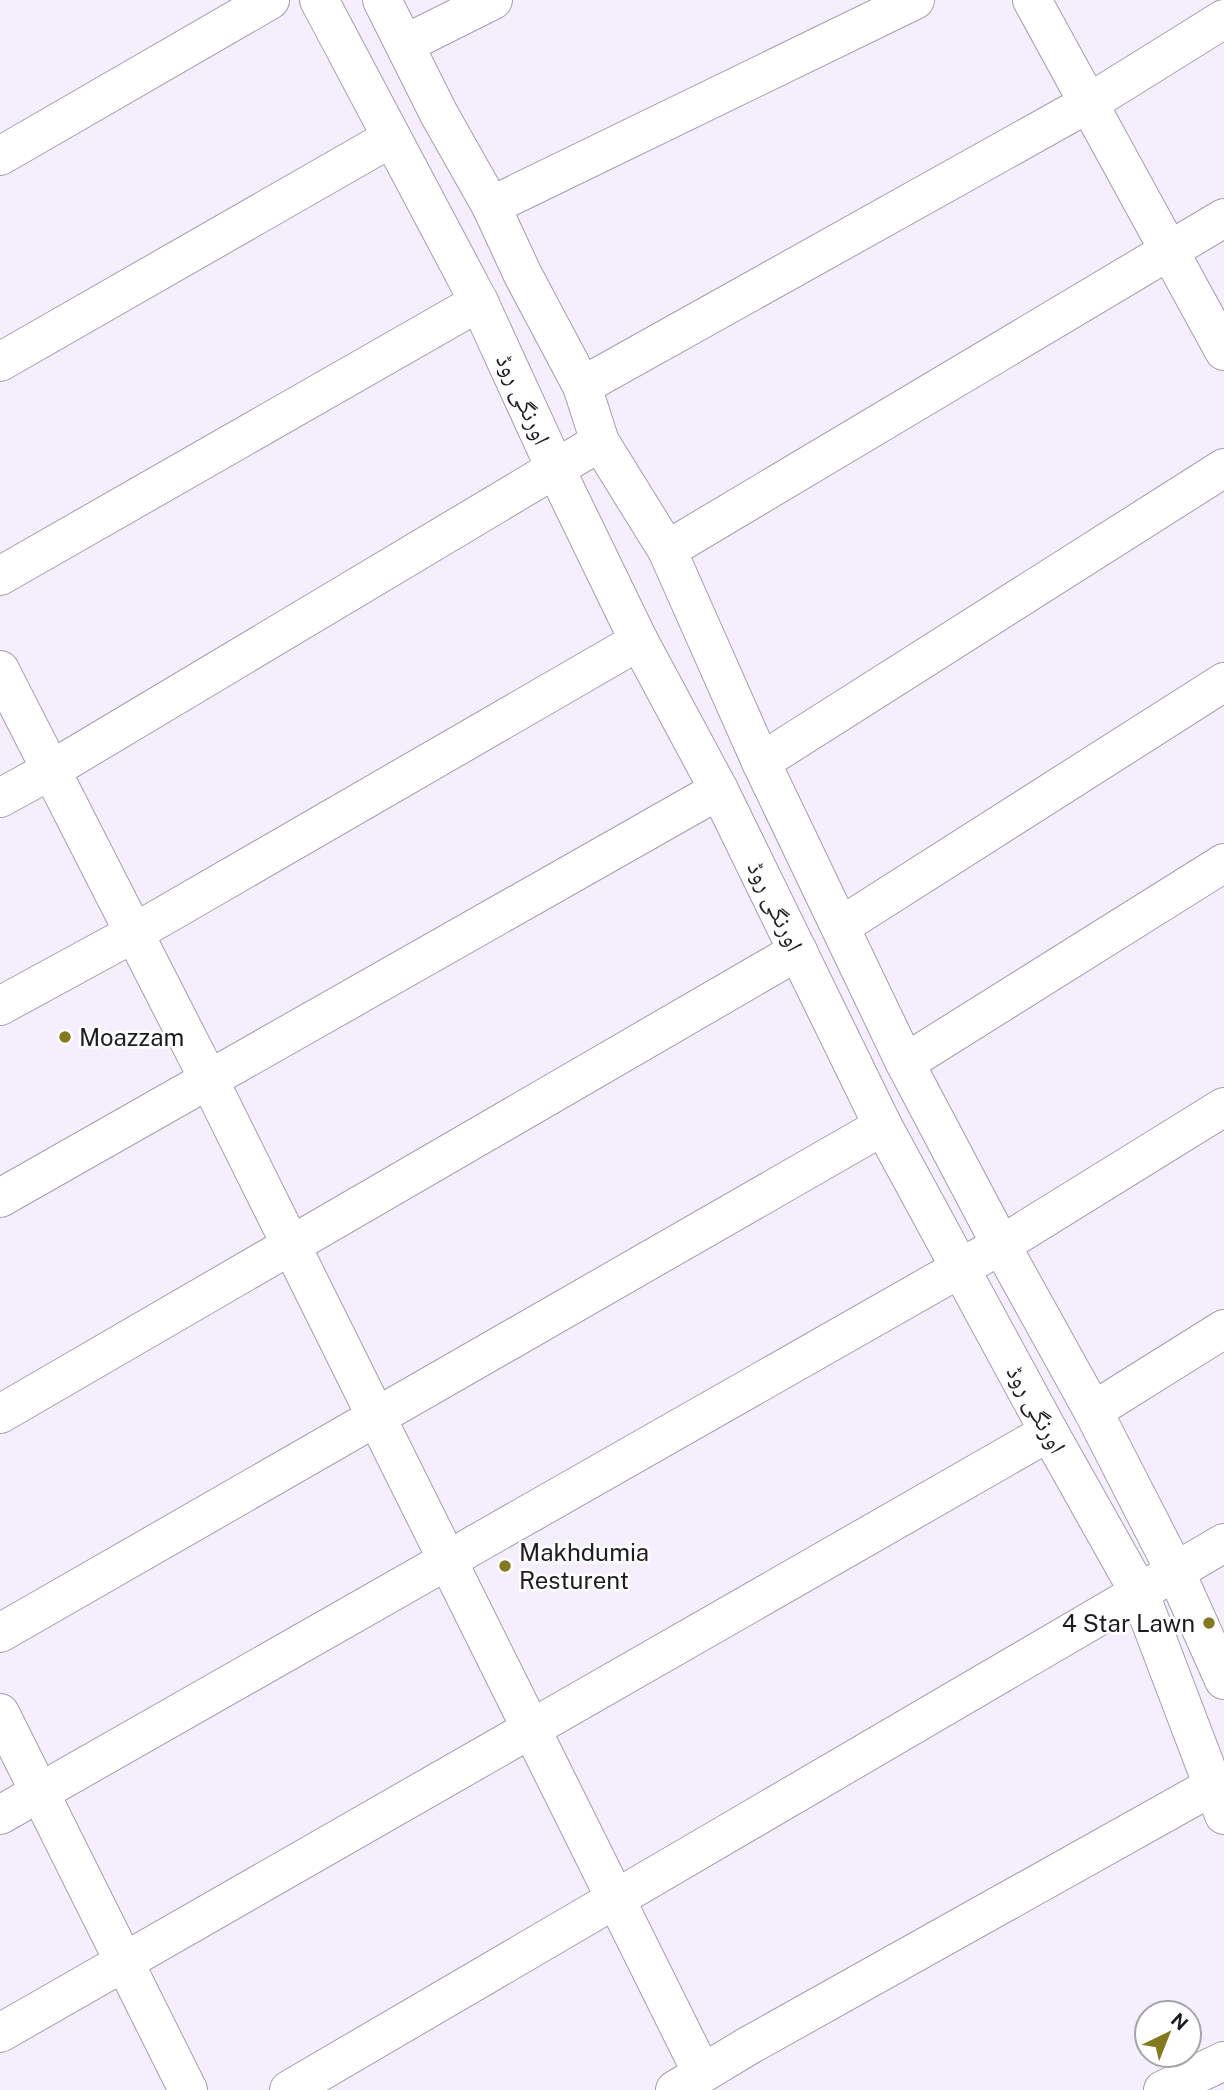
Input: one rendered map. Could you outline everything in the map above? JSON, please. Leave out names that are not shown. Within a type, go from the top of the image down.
[{"type":"street","points":[[0,156],[270,0]]},
{"type":"street","name":"اورنگی روڈ","points":[[319,0],[479,302],[639,641],[719,790],[883,1126],[1140,1594],[1218,1801]]},
{"type":"street","name":"اورنگی روڈ","points":[[382,0],[582,386],[600,442],[667,550],[761,762],[905,1063],[1000,1245],[1093,1411],[1176,1573],[1224,1680]]},
{"type":"street","points":[[405,44],[494,0]]},
{"type":"street","points":[[491,206],[915,0]]},
{"type":"street","points":[[1032,0],[1224,351]]},
{"type":"street","points":[[582,386],[1089,103],[1224,19]]},
{"type":"street","points":[[0,362],[391,138]]},
{"type":"street","points":[[667,550],[1224,218]]},
{"type":"street","points":[[0,576],[479,302]]},
{"type":"street","points":[[0,798],[600,442]]},
{"type":"street","points":[[761,762],[1224,468]]},
{"type":"street","points":[[0,1006],[134,933],[639,641]]},
{"type":"street","points":[[0,670],[209,1080],[616,1899],[689,2082],[1218,1801]]},
{"type":"street","points":[[841,926],[1224,682]]},
{"type":"street","points":[[0,1198],[719,790]]},
{"type":"street","points":[[905,1063],[1224,863]]},
{"type":"street","points":[[0,1414],[798,951]]},
{"type":"street","points":[[0,1815],[1000,1245],[1224,1107]]},
{"type":"street","points":[[0,1633],[883,1126]]},
{"type":"street","points":[[1093,1411],[1224,1329]]},
{"type":"street","points":[[0,2033],[1049,1432]]},
{"type":"street","points":[[289,2090],[1224,1543]]},
{"type":"street","points":[[0,1713],[188,2090]]},
{"type":"street","points":[[1163,2090],[1224,2061]]},
{"type":"place","name":"Moazzam","points":[[65,1037]]},
{"type":"place","name":"Makhdumia Resturent","points":[[505,1566]]},
{"type":"place","name":"4 Star Lawn","points":[[1209,1623]]}]
